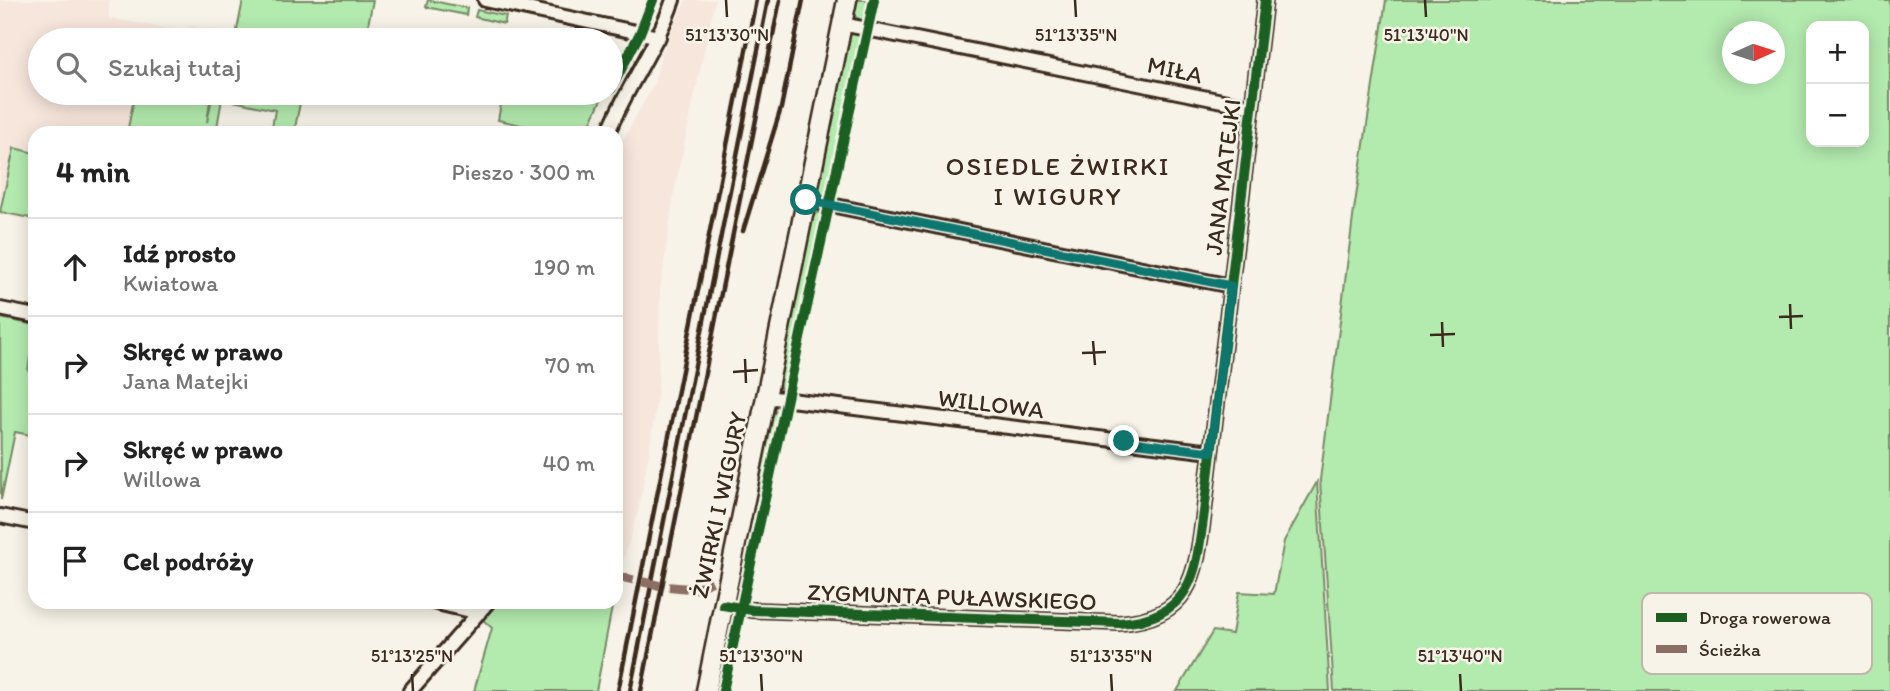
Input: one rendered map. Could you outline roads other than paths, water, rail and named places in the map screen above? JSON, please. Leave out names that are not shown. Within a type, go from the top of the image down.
[{"type":"main road","name":"ŻWIRKI I WIGURY","points":[[706,691],[847,0]]},
{"type":"street","points":[[485,0],[617,28]]},
{"type":"street","points":[[623,101],[659,37],[673,0]]},
{"type":"street","name":"JANA MATEJKI","points":[[1174,603],[1188,587],[1197,565],[1265,0]]},
{"type":"street","name":"MIŁA","points":[[842,24],[1252,107]]},
{"type":"street","points":[[623,29],[659,37]]},
{"type":"street","points":[[611,126],[621,105]]},
{"type":"street","points":[[806,200],[1231,286]]},
{"type":"street","points":[[0,309],[28,315]]},
{"type":"street","name":"WILLOWA","points":[[766,397],[1211,452]]},
{"type":"street","points":[[0,516],[28,522]]},
{"type":"street","name":"ZYGMUNTA PUŁAWSKIEGO","points":[[723,605],[752,610],[1119,623],[1152,617],[1174,603]]},
{"type":"street","points":[[462,609],[479,613]]},
{"type":"street","points":[[410,691],[482,609]]},
{"type":"railway","points":[[618,691],[756,0]]},
{"type":"railway","points":[[630,691],[768,0]]},
{"type":"railway","points":[[641,691],[780,0]]},
{"type":"railway","points":[[743,231],[781,108],[803,0]]},
{"type":"district","name":"OSIEDLE ŻWIRKI I WIGURY","points":[[1058,181]]}]
